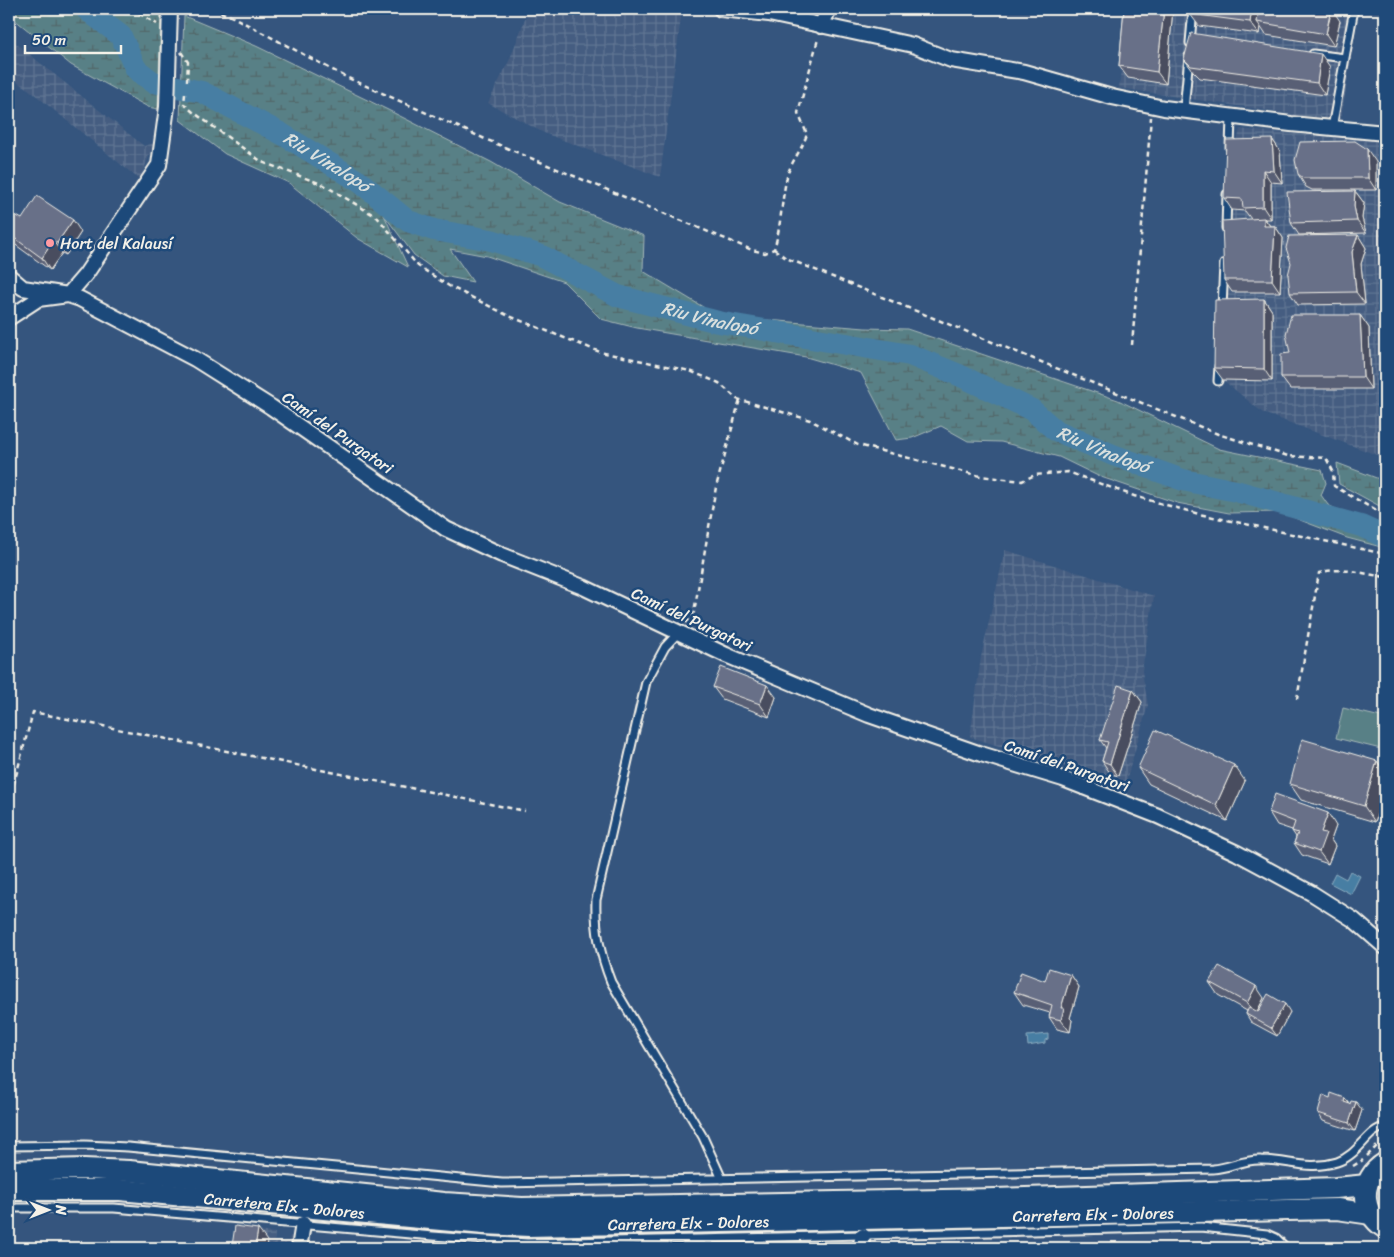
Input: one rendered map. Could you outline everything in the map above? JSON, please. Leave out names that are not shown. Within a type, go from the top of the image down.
[{"type":"main road","points":[[1385,1163],[1377,1168],[1367,1185],[1365,1200],[1371,1214],[1385,1228]]},
{"type":"main road","name":"Carretera Elx - Dolores","points":[[9,1171],[84,1169],[129,1171],[444,1203],[522,1208],[1006,1198],[1336,1188],[1367,1185]]},
{"type":"main road","name":"Carretera Elx - Dolores","points":[[9,1190],[120,1190],[484,1224],[529,1226],[1337,1209],[1371,1214]]},
{"type":"street","points":[[9,318],[38,299],[68,294],[86,274],[159,164],[167,107],[170,9]]},
{"type":"street","points":[[722,9],[769,14],[913,45],[951,60],[1024,72],[1112,97],[1152,105],[1232,117],[1385,133]]},
{"type":"street","points":[[821,26],[828,9]]},
{"type":"street","name":"Camí del Purgatori","points":[[9,276],[23,288],[68,294],[204,364],[271,407],[446,529],[502,555],[583,587],[678,633],[869,715],[972,752],[1063,779],[1158,816],[1237,853],[1313,894],[1354,920],[1385,947]]},
{"type":"street","points":[[299,1248],[303,1224]]},
{"type":"lane","points":[[1184,110],[1193,9]]},
{"type":"lane","points":[[1332,128],[1353,9]]},
{"type":"lane","points":[[1190,37],[1200,38]]},
{"type":"lane","points":[[1306,53],[1345,58]]},
{"type":"lane","points":[[1230,156],[1232,117]]},
{"type":"lane","points":[[1225,234],[1228,185]]},
{"type":"lane","points":[[1221,312],[1224,254]]},
{"type":"lane","points":[[1218,380],[1219,361]]},
{"type":"lane","points":[[678,633],[666,647],[646,682],[596,900],[595,926],[601,955],[611,982],[703,1137],[722,1179]]},
{"type":"lane","points":[[9,1146],[85,1144],[128,1147],[502,1183],[1213,1169],[1244,1161],[1262,1160],[1314,1167],[1351,1157],[1375,1131],[1385,1127]]},
{"type":"lane","points":[[9,1208],[114,1208],[527,1243],[709,1240],[861,1242],[1202,1226],[1266,1234],[1276,1238],[1286,1248]]},
{"type":"lane","points":[[708,1248],[709,1240]]},
{"type":"path","points":[[212,9],[233,17],[346,77],[485,139],[752,250],[765,253],[774,249],[778,236],[781,201],[789,171],[807,134],[798,113],[821,26]]},
{"type":"path","points":[[185,94],[184,104],[193,112],[262,162],[324,184],[377,217],[418,266],[449,286],[509,316],[600,352],[690,371],[719,382],[740,400],[810,420],[858,445],[980,476],[1022,481],[1055,472],[1068,472],[1134,496],[1199,514],[1385,554]]},
{"type":"path","points":[[1132,345],[1152,105]]},
{"type":"path","points":[[774,249],[786,258],[1218,434],[1288,456],[1326,458],[1333,471],[1334,486],[1385,516]]},
{"type":"path","points":[[678,633],[694,612],[716,487],[740,400]]},
{"type":"path","points":[[1296,699],[1319,573],[1327,570],[1350,571],[1385,577]]},
{"type":"path","points":[[9,802],[33,712],[525,811]]},
{"type":"shaded area","points":[[529,9],[682,10],[660,177],[544,133],[488,103],[509,61]]},
{"type":"shaded area","points":[[1127,9],[1359,9],[1341,120],[1328,120],[1119,88]]},
{"type":"shaded area","points":[[9,38],[144,146],[154,143],[140,180],[28,89],[9,77]]},
{"type":"shaded area","points":[[1240,129],[1383,142],[1385,458],[1263,413],[1223,380],[1223,313],[1228,291],[1235,152]]},
{"type":"shaded area","points":[[1005,550],[1154,596],[1142,671],[1148,705],[1125,785],[970,737],[981,657]]},
{"type":"shaded area","points":[[1350,871],[1360,876],[1351,894],[1330,883],[1335,873],[1346,879]]},
{"type":"shaded area","points":[[1048,1034],[1048,1039],[1045,1040],[1045,1043],[1028,1046],[1027,1036]]},
{"type":"shaded area","points":[[235,1229],[275,1233],[274,1242],[288,1243],[290,1236],[298,1236],[295,1248],[231,1248]]},
{"type":"green space","points":[[9,9],[161,9],[158,109],[148,107],[71,65],[9,15]]},
{"type":"green space","points":[[184,16],[256,46],[390,111],[491,162],[560,202],[644,236],[643,271],[718,316],[865,328],[907,329],[1118,400],[1219,449],[1322,470],[1326,483],[1321,495],[1328,505],[1385,533],[1385,548],[1347,538],[1279,512],[1229,513],[1177,503],[1098,476],[1059,457],[1001,442],[968,441],[941,426],[912,438],[896,440],[861,373],[806,357],[637,328],[601,319],[564,282],[487,256],[450,249],[473,282],[443,276],[414,255],[384,215],[408,267],[357,238],[289,183],[225,154],[180,120]]},
{"type":"green space","points":[[1337,463],[1379,479],[1385,475],[1385,509],[1339,484]]},
{"type":"green space","points":[[1343,708],[1385,718],[1385,750],[1336,738]]},
{"type":"building","points":[[1124,9],[1164,9],[1157,72],[1119,66]]},
{"type":"building","points":[[1191,9],[1252,9],[1250,22],[1190,14]]},
{"type":"building","points":[[1259,9],[1331,9],[1326,34],[1257,22]]},
{"type":"building","points":[[1191,33],[1321,54],[1317,83],[1191,66],[1184,59]]},
{"type":"building","points":[[1272,139],[1274,171],[1263,170],[1263,207],[1243,208],[1242,199],[1224,198],[1226,140]]},
{"type":"building","points":[[1355,141],[1367,149],[1368,178],[1303,178],[1298,174],[1295,160],[1300,142]]},
{"type":"building","points":[[1355,191],[1354,206],[1357,221],[1291,223],[1287,192]]},
{"type":"building","points":[[37,196],[73,220],[57,243],[53,241],[42,258],[9,234],[9,224],[15,215],[22,219]]},
{"type":"building","points":[[1264,218],[1264,226],[1275,226],[1272,280],[1224,280],[1222,221]]},
{"type":"building","points":[[1358,235],[1352,252],[1356,292],[1290,293],[1288,275],[1291,263],[1286,248],[1289,236]]},
{"type":"building","points":[[1264,299],[1264,369],[1214,368],[1215,300]]},
{"type":"building","points":[[1291,315],[1360,315],[1363,377],[1281,377],[1281,354],[1290,353],[1286,334]]},
{"type":"building","points":[[721,667],[767,685],[760,704],[713,687]]},
{"type":"building","points":[[1118,685],[1133,690],[1110,764],[1102,761],[1108,742],[1100,740]]},
{"type":"building","points":[[1155,730],[1234,765],[1216,805],[1138,768]]},
{"type":"building","points":[[1302,739],[1377,761],[1364,806],[1290,784]]},
{"type":"building","points":[[1275,794],[1328,813],[1321,832],[1326,833],[1319,852],[1294,843],[1298,833],[1292,831],[1295,822],[1269,812]]},
{"type":"building","points":[[1219,966],[1256,986],[1247,1003],[1209,982]]},
{"type":"building","points":[[1049,968],[1071,975],[1061,1008],[1064,1008],[1061,1020],[1049,1017],[1052,1005],[1014,992],[1021,972],[1045,981]]},
{"type":"building","points":[[1268,994],[1285,1004],[1271,1028],[1246,1014],[1249,1007],[1258,1012]]},
{"type":"building","points":[[1331,1093],[1345,1098],[1344,1102],[1350,1104],[1351,1101],[1356,1102],[1349,1123],[1318,1113],[1323,1095],[1330,1098]]},
{"type":"building","points":[[235,1226],[258,1229],[255,1248],[224,1248],[224,1245],[232,1246]]},
{"type":"waterway","name":"Riu Vinalopó","points":[[86,9],[121,36],[136,69],[153,82],[202,92],[282,134],[360,182],[408,221],[434,230],[491,240],[542,256],[618,296],[718,322],[910,355],[959,375],[1032,410],[1055,430],[1113,455],[1183,480],[1236,491],[1361,526],[1385,537]]},
{"type":"place","name":"Hort del Kalausí","points":[[50,243]]}]
